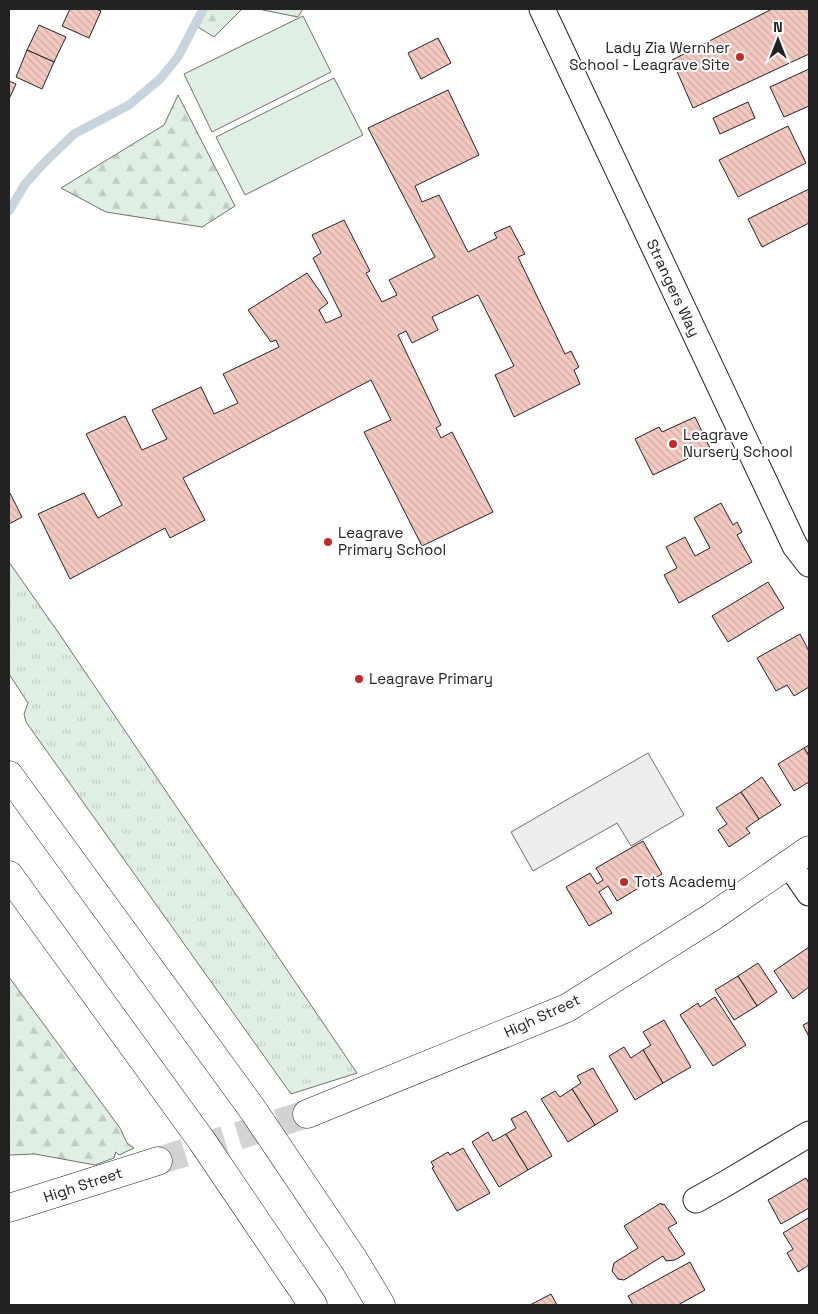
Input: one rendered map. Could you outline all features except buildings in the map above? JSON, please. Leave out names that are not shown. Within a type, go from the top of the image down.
[{"type":"main road","points":[[9,775],[253,1110],[354,1260],[381,1305]]},
{"type":"main road","name":"High Street","points":[[307,1114],[567,1008],[712,917],[799,857]]},
{"type":"main road","points":[[9,875],[202,1141],[313,1305]]},
{"type":"main road","name":"High Street","points":[[9,1208],[158,1161]]},
{"type":"street","name":"Strangers Way","points":[[542,9],[795,546],[809,564]]},
{"type":"street","points":[[799,857],[809,893]]},
{"type":"street","points":[[696,1200],[809,1134]]},
{"type":"green space","points":[[207,9],[242,9],[214,37],[198,27]]},
{"type":"green space","points":[[258,9],[303,9],[298,17]]},
{"type":"green space","points":[[303,16],[331,72],[212,132],[184,74]]},
{"type":"green space","points":[[334,78],[363,135],[245,195],[216,137]]},
{"type":"green space","points":[[178,95],[235,206],[202,227],[106,212],[61,188],[164,125]]},
{"type":"green space","points":[[9,562],[357,1073],[291,1094],[26,722],[24,714],[28,703],[9,674]]},
{"type":"green space","points":[[9,977],[120,1128],[127,1143],[134,1148],[119,1155],[116,1152],[114,1158],[95,1165],[35,1154],[9,1155]]},
{"type":"shaded area","points":[[648,753],[684,815],[631,846],[617,823],[533,871],[511,832]]},
{"type":"waterway","points":[[9,211],[25,184],[74,134],[129,105],[160,79],[178,57],[203,9]]},
{"type":"tunnel","points":[[158,1161],[307,1114]]},
{"type":"place","name":"Lady Zia Wernher School - Leagrave Site","points":[[740,57]]},
{"type":"place","name":"Leagrave Nursery School","points":[[673,444]]},
{"type":"place","name":"Leagrave Primary School","points":[[328,542]]},
{"type":"place","name":"Leagrave Primary","points":[[359,679]]},
{"type":"place","name":"Tots Academy","points":[[624,882]]}]
